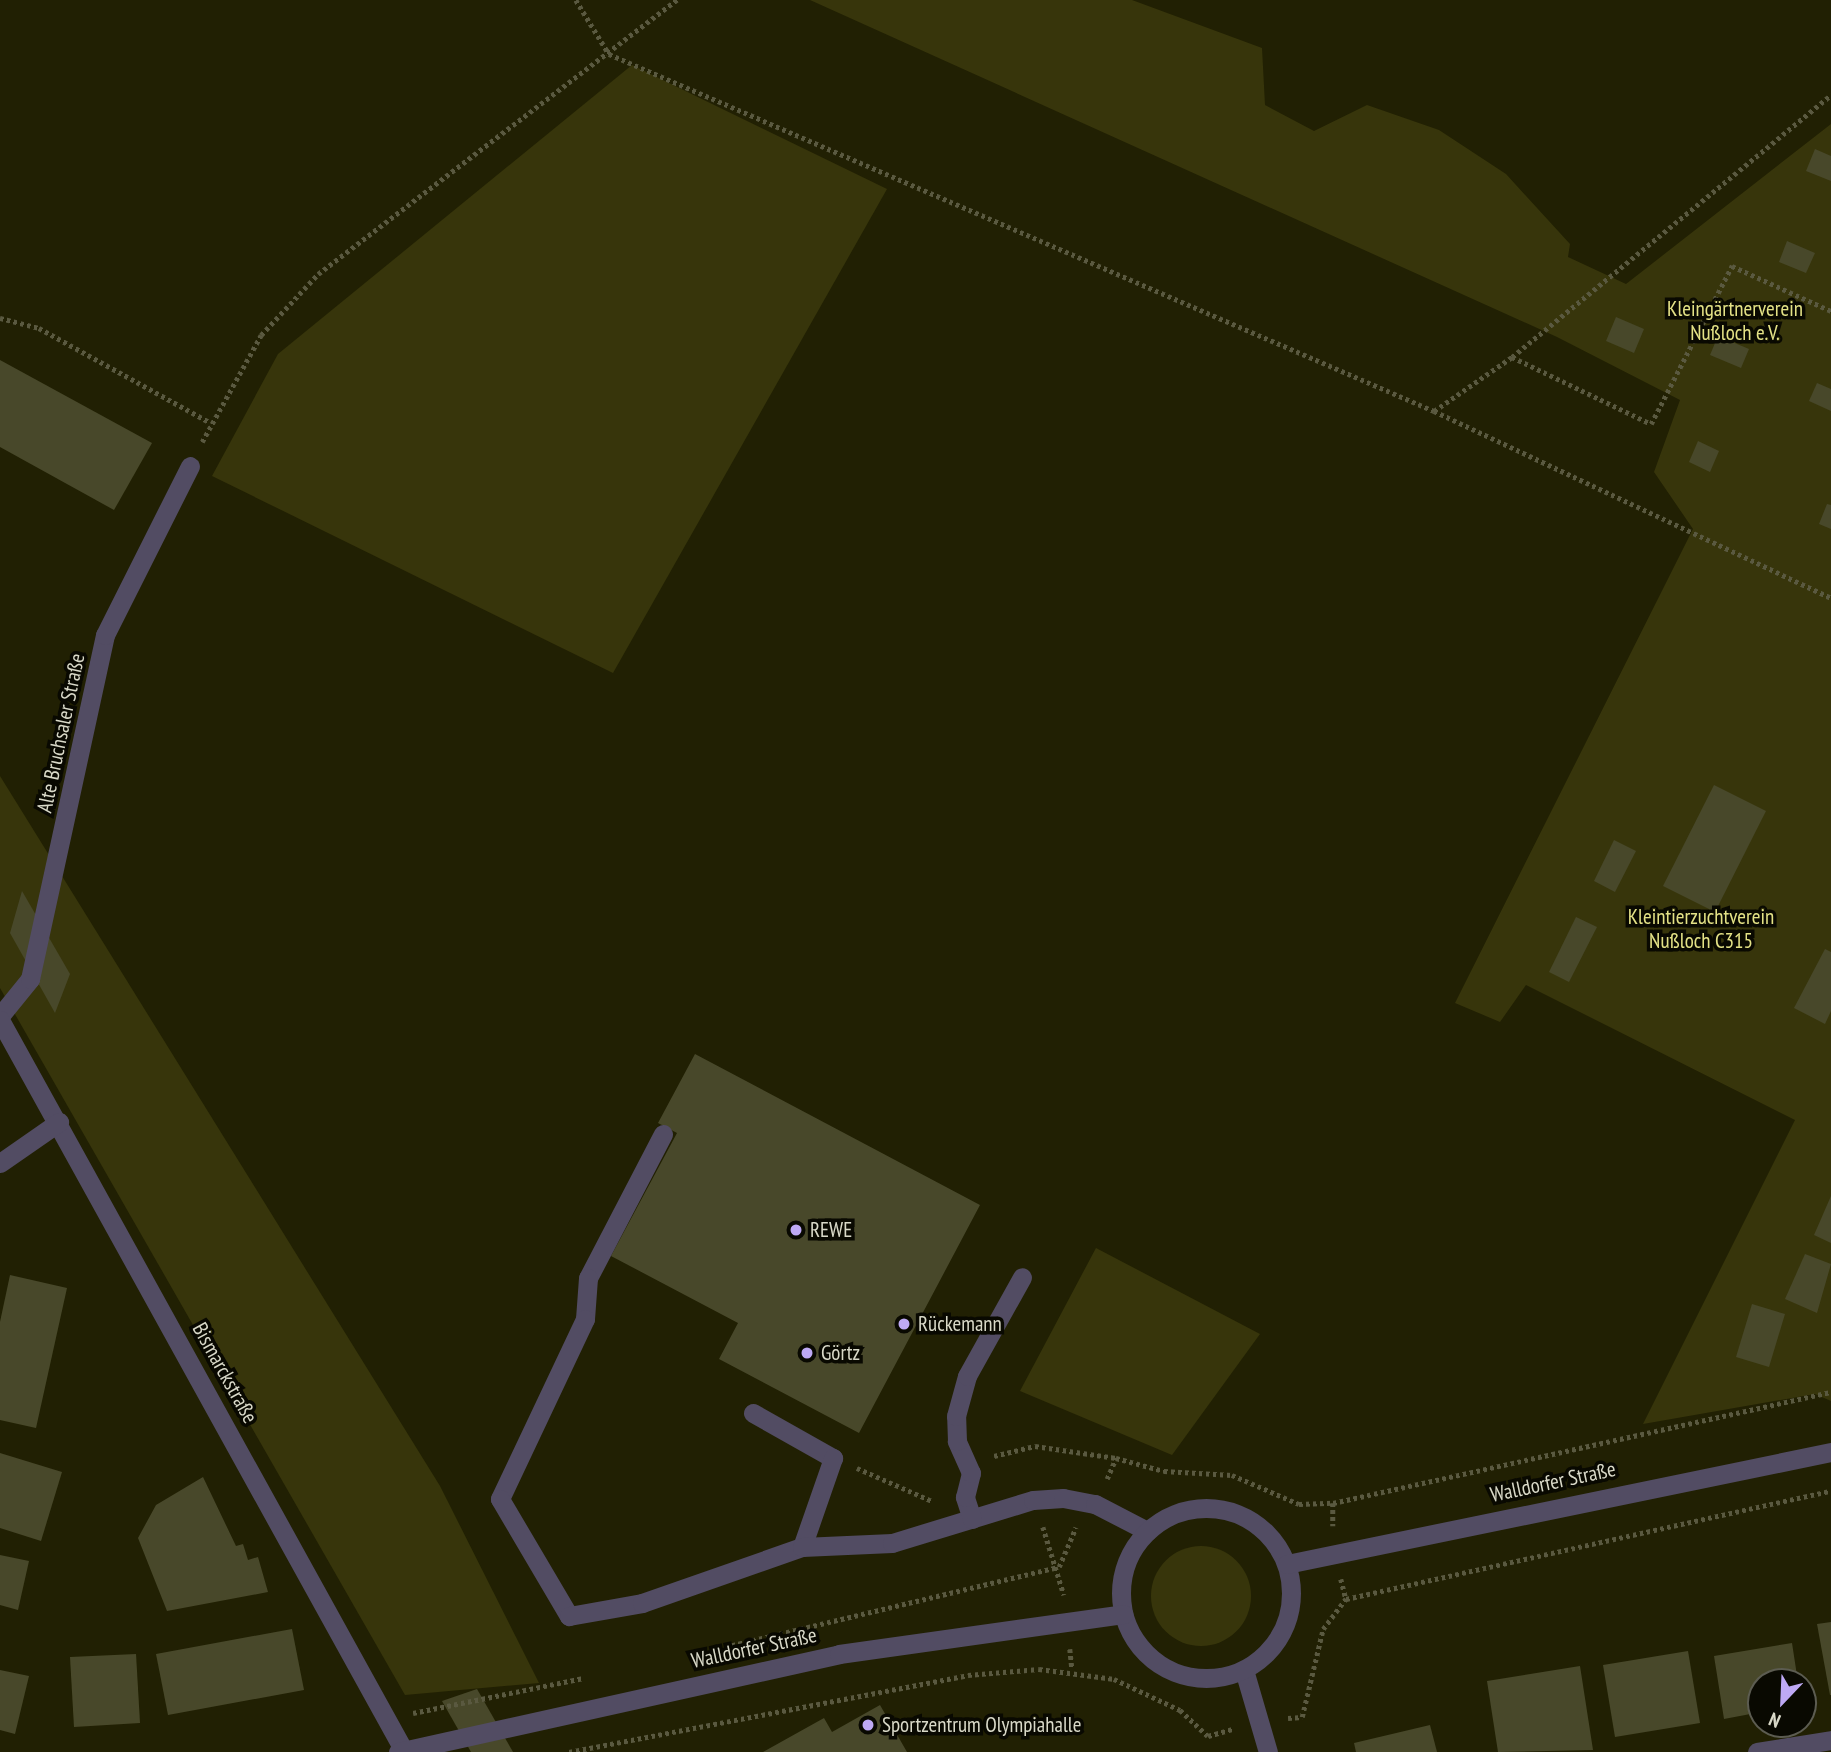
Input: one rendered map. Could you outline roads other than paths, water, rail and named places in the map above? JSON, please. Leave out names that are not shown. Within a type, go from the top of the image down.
[{"type":"street","name":"Alte Bruchsaler Straße","points":[[0,1018],[30,979],[105,635],[190,466]]},
{"type":"street","name":"Bismarckstraße","points":[[0,1018],[391,1718],[401,1751]]},
{"type":"street","points":[[0,1163],[59,1122]]},
{"type":"street","points":[[663,1134],[588,1278],[585,1320],[500,1499],[569,1616],[642,1603],[802,1547],[892,1543],[1033,1500],[1095,1504],[1147,1531]]},
{"type":"street","points":[[972,1519],[965,1497],[971,1473],[957,1441],[967,1376],[1022,1277]]},
{"type":"street","points":[[753,1413],[834,1458],[802,1547]]},
{"type":"street","name":"Walldorfer Straße","points":[[1287,1564],[1334,1551],[1831,1452]]},
{"type":"street","points":[[1192,1508],[1226,1510],[1256,1523],[1287,1564],[1288,1617],[1272,1648],[1244,1670],[1207,1678],[1170,1670],[1140,1647],[1123,1614],[1124,1569],[1147,1531],[1192,1508]]},
{"type":"street","name":"Walldorfer Straße","points":[[401,1751],[839,1654],[1123,1614]]},
{"type":"street","points":[[1244,1670],[1268,1752]]},
{"type":"street","points":[[1757,1752],[1831,1740]]},
{"type":"place","name":"REWE","points":[[796,1230]]},
{"type":"place","name":"Rückemann","points":[[904,1324]]},
{"type":"place","name":"Görtz","points":[[807,1353]]},
{"type":"place","name":"Sportzentrum Olympiahalle","points":[[868,1725]]},
{"type":"park label","name":"Kleingärtnerverein Nußloch e.V.","points":[[1735,321]]},
{"type":"park label","name":"Kleintierzuchtverein Nußloch C315","points":[[1701,929]]}]
